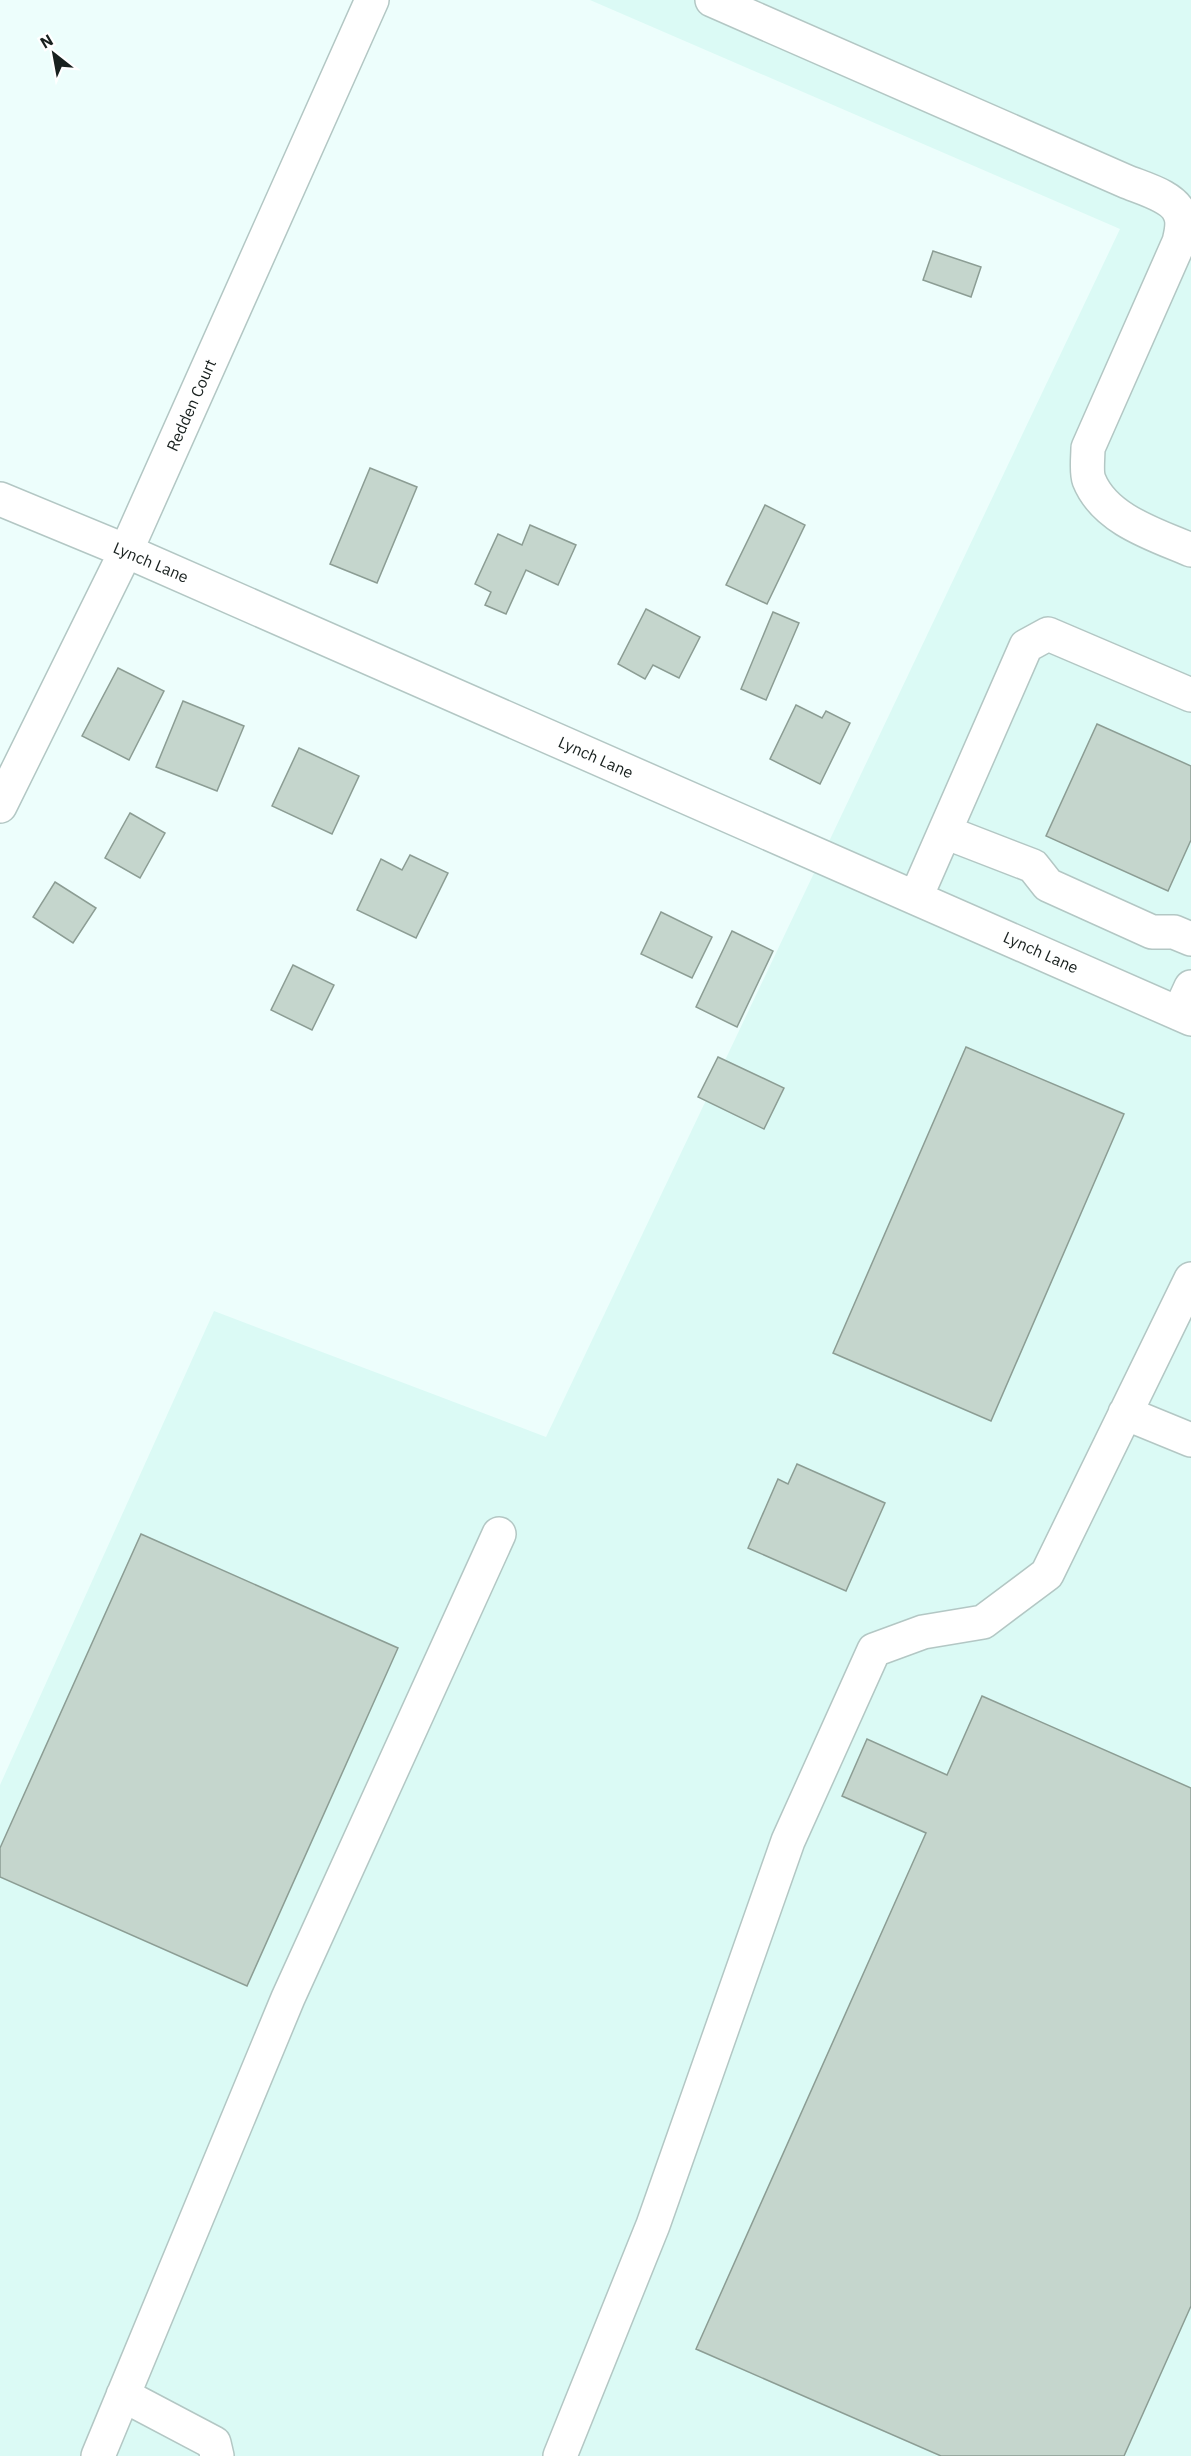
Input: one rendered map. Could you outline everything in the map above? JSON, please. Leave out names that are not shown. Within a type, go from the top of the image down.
[{"type":"street","name":"Redden Court","points":[[0,806],[126,551],[372,0]]},
{"type":"street","points":[[712,0],[1169,201],[1180,213],[1185,231],[1088,448],[1088,479],[1103,504],[1126,520],[1191,550]]},
{"type":"street","name":"Lynch Lane","points":[[0,499],[126,551],[916,897],[1187,1006]]},
{"type":"street","points":[[916,897],[1026,646],[1048,634],[1191,694]]},
{"type":"street","points":[[945,832],[1033,866],[1048,885],[1152,932],[1174,932],[1191,939]]},
{"type":"street","points":[[560,2456],[653,2225],[788,1841],[874,1650],[923,1632],[983,1622],[1047,1574],[1191,1279]]},
{"type":"street","points":[[1125,1413],[1191,1440]]},
{"type":"street","points":[[98,2456],[288,1998],[499,1534]]},
{"type":"street","points":[[123,2395],[214,2443],[217,2456]]},
{"type":"shaded area","points":[[590,0],[1191,0],[1191,2456],[0,2456],[0,1785],[214,1311],[546,1437],[1120,229]]},
{"type":"building","points":[[933,251],[981,267],[971,297],[923,280]]},
{"type":"building","points":[[370,468],[417,487],[377,583],[330,564]]},
{"type":"building","points":[[765,505],[805,525],[767,604],[726,585]]},
{"type":"building","points":[[530,525],[576,545],[558,585],[526,570],[506,614],[485,605],[491,592],[475,584],[498,534],[522,545]]},
{"type":"building","points":[[646,609],[700,637],[679,678],[653,665],[645,679],[618,664]]},
{"type":"building","points":[[773,612],[799,623],[766,700],[741,689]]},
{"type":"building","points":[[118,668],[164,691],[129,760],[82,736]]},
{"type":"building","points":[[183,701],[244,726],[217,791],[156,767]]},
{"type":"building","points":[[796,705],[822,718],[826,711],[850,723],[820,784],[770,759]]},
{"type":"building","points":[[1097,724],[1191,766],[1191,840],[1168,891],[1046,836]]},
{"type":"building","points":[[299,748],[359,776],[332,834],[272,806]]},
{"type":"building","points":[[130,813],[165,833],[140,878],[105,858]]},
{"type":"building","points":[[410,855],[448,873],[416,938],[357,910],[381,859],[402,870]]},
{"type":"building","points":[[55,882],[96,908],[73,943],[33,917]]},
{"type":"building","points":[[661,912],[712,937],[692,978],[641,954]]},
{"type":"building","points":[[732,931],[773,951],[737,1027],[696,1007]]},
{"type":"building","points":[[293,965],[334,985],[312,1030],[271,1010]]},
{"type":"building","points":[[966,1047],[1124,1114],[991,1421],[833,1353]]},
{"type":"building","points":[[718,1057],[784,1088],[764,1129],[698,1097]]},
{"type":"building","points":[[797,1464],[885,1503],[846,1591],[748,1548],[778,1479],[788,1484]]},
{"type":"building","points":[[141,1534],[398,1648],[247,1986],[0,1877],[0,1848]]},
{"type":"building","points":[[982,1696],[1191,1788],[1191,2306],[1124,2456],[941,2456],[696,2349],[926,1833],[842,1796],[867,1739],[947,1775]]}]
